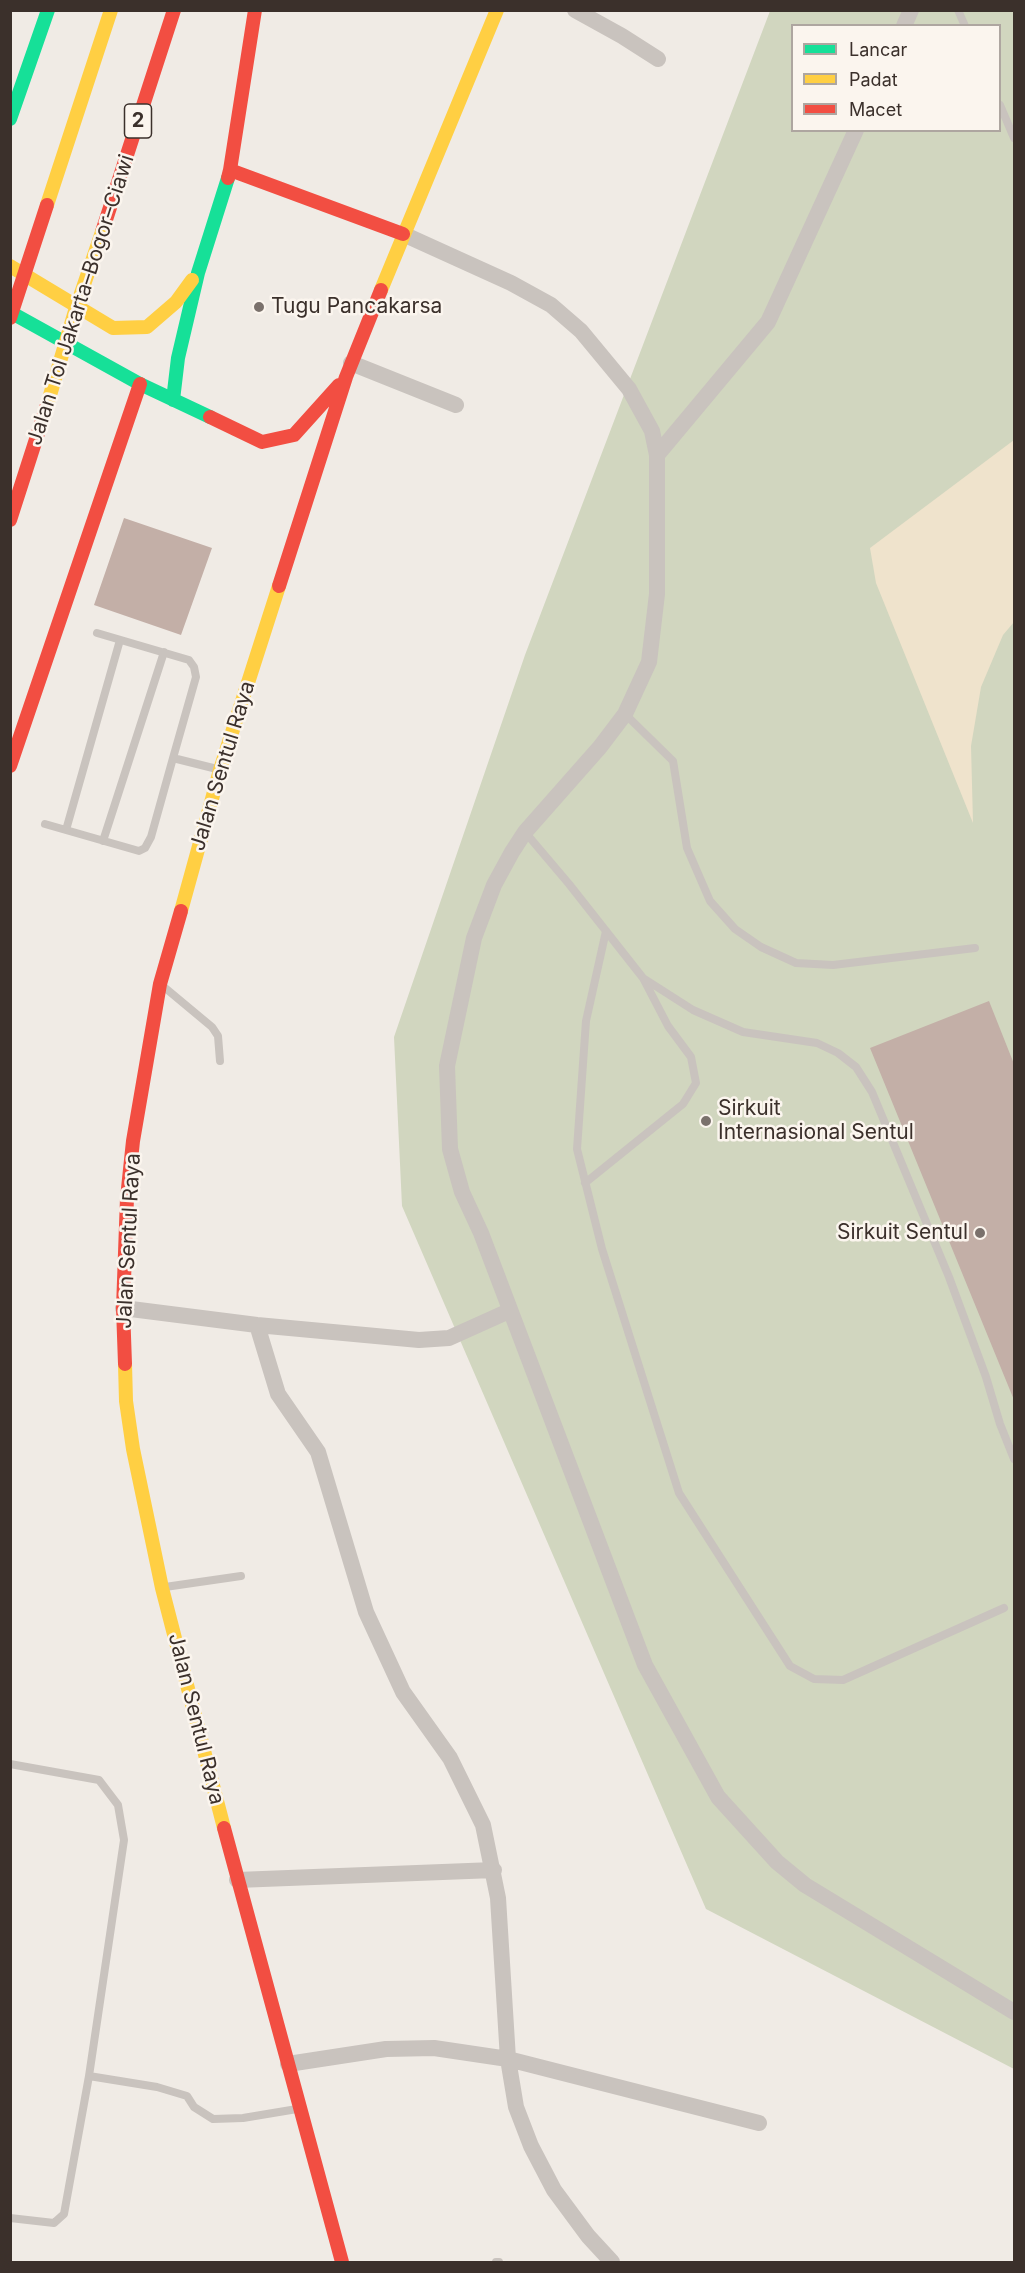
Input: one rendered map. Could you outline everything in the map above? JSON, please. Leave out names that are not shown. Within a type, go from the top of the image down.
[{"type":"main road","points":[[10,119],[48,10]]},
{"type":"main road","points":[[10,318],[111,10]]},
{"type":"main road","name":"Jalan Tol Jakarta–Bogor–Ciawi","points":[[10,520],[174,10]]},
{"type":"main road","points":[[173,400],[178,358],[198,273],[230,170],[255,10]]},
{"type":"main road","name":"Jalan Sentul Raya","points":[[342,2262],[237,1880],[162,1588],[126,1401],[123,1308],[127,1198],[135,1130],[160,984],[220,770],[348,370],[497,10]]},
{"type":"main road","points":[[230,170],[403,234]]},
{"type":"main road","points":[[10,266],[113,328],[147,327],[176,302],[198,273]]},
{"type":"main road","points":[[10,312],[140,384],[262,442],[294,435],[348,370]]},
{"type":"main road","points":[[10,766],[140,384]]},
{"type":"street","points":[[575,10],[658,59]]},
{"type":"street","points":[[905,24],[911,10]]},
{"type":"street","points":[[657,455],[768,322],[855,132]]},
{"type":"street","points":[[403,234],[511,283],[551,305],[581,331],[629,389],[652,431],[657,455],[657,594],[649,662],[625,714],[600,747],[525,832],[494,885],[474,938],[447,1066],[450,1149],[462,1192],[481,1233],[645,1665],[718,1797],[777,1862],[805,1885],[1014,2012]]},
{"type":"street","points":[[348,370],[456,405]]},
{"type":"street","points":[[123,1308],[257,1325],[419,1340],[448,1338],[509,1311]]},
{"type":"street","points":[[257,1325],[278,1394],[318,1452],[366,1612],[403,1692],[450,1758],[483,1825],[494,1870],[508,2059],[516,2107],[531,2146],[554,2190],[588,2236],[612,2262]]},
{"type":"street","points":[[237,1880],[494,1870]]},
{"type":"street","points":[[288,2064],[386,2049],[434,2048],[508,2059],[759,2123]]},
{"type":"lane","points":[[958,10],[964,24]]},
{"type":"lane","points":[[1001,109],[1014,138]]},
{"type":"lane","points":[[45,824],[139,851],[145,848],[152,837],[196,677],[194,667],[189,660],[97,633]]},
{"type":"lane","points":[[66,830],[120,640]]},
{"type":"lane","points":[[104,840],[164,652]]},
{"type":"lane","points":[[625,714],[673,761],[687,848],[710,901],[735,929],[761,947],[796,963],[834,965],[975,948]]},
{"type":"lane","points":[[173,758],[220,770]]},
{"type":"lane","points":[[525,832],[643,978],[668,1026],[691,1057],[696,1083],[684,1104],[585,1183]]},
{"type":"lane","points":[[606,931],[586,1021],[577,1149],[602,1249],[679,1493],[790,1666],[814,1679],[843,1680],[1004,1608]]},
{"type":"lane","points":[[643,978],[693,1010],[743,1032],[816,1043],[838,1053],[856,1067],[872,1092],[949,1277],[986,1377],[999,1424],[1014,1459]]},
{"type":"lane","points":[[160,984],[212,1027],[218,1036],[220,1061]]},
{"type":"lane","points":[[162,1588],[241,1576]]},
{"type":"lane","points":[[10,1764],[99,1780],[118,1805],[124,1840],[89,2076],[64,2214],[54,2223],[10,2218]]},
{"type":"lane","points":[[89,2076],[157,2087],[187,2096],[194,2107],[213,2119],[243,2118],[300,2108]]},
{"type":"green space","name":"Sirkuit Internasional Sentul","points":[[770,11],[1014,11],[1014,2069],[706,1909],[402,1206],[394,1037],[525,655]]},
{"type":"sand","points":[[1014,440],[1014,622],[1003,635],[981,687],[971,746],[973,823],[876,583],[870,548]]},
{"type":"building","points":[[124,518],[212,548],[181,635],[94,605]]},
{"type":"building","name":"Sirkuit Sentul","points":[[989,1001],[1014,1064],[1014,1400],[870,1048]]},
{"type":"traffic: fast","points":[[10,119],[48,10]]},
{"type":"traffic: fast","points":[[173,400],[178,358],[198,273],[228,178]]},
{"type":"traffic: fast","points":[[10,312],[140,384],[210,417]]},
{"type":"traffic: slow","points":[[47,205],[111,10]]},
{"type":"traffic: slow","points":[[381,290],[497,10]]},
{"type":"traffic: slow","points":[[48,402],[75,311],[102,232]]},
{"type":"traffic: slow","points":[[10,266],[113,328],[147,327],[176,302],[192,280]]},
{"type":"traffic: slow","points":[[181,911],[220,770],[279,586]]},
{"type":"traffic: slow","points":[[125,1364],[126,1401],[133,1449],[162,1588],[224,1828]]},
{"type":"traffic: jam","points":[[102,232],[174,10]]},
{"type":"traffic: jam","points":[[230,170],[255,10]]},
{"type":"traffic: jam","points":[[228,178],[230,170],[403,234]]},
{"type":"traffic: jam","points":[[10,318],[47,205]]},
{"type":"traffic: jam","points":[[279,586],[346,377],[381,290]]},
{"type":"traffic: jam","points":[[10,766],[140,384]]},
{"type":"traffic: jam","points":[[210,417],[262,442],[294,435],[339,385]]},
{"type":"traffic: jam","points":[[10,520],[48,402]]},
{"type":"traffic: jam","points":[[125,1364],[123,1308],[127,1198],[133,1141],[160,984],[181,911]]},
{"type":"traffic: jam","points":[[224,1828],[342,2262]]},
{"type":"place","name":"Tugu Pancakarsa","points":[[259,307]]},
{"type":"place","name":"Sirkuit Internasional Sentul","points":[[706,1121]]},
{"type":"place","name":"Sirkuit Sentul","points":[[980,1233]]}]
